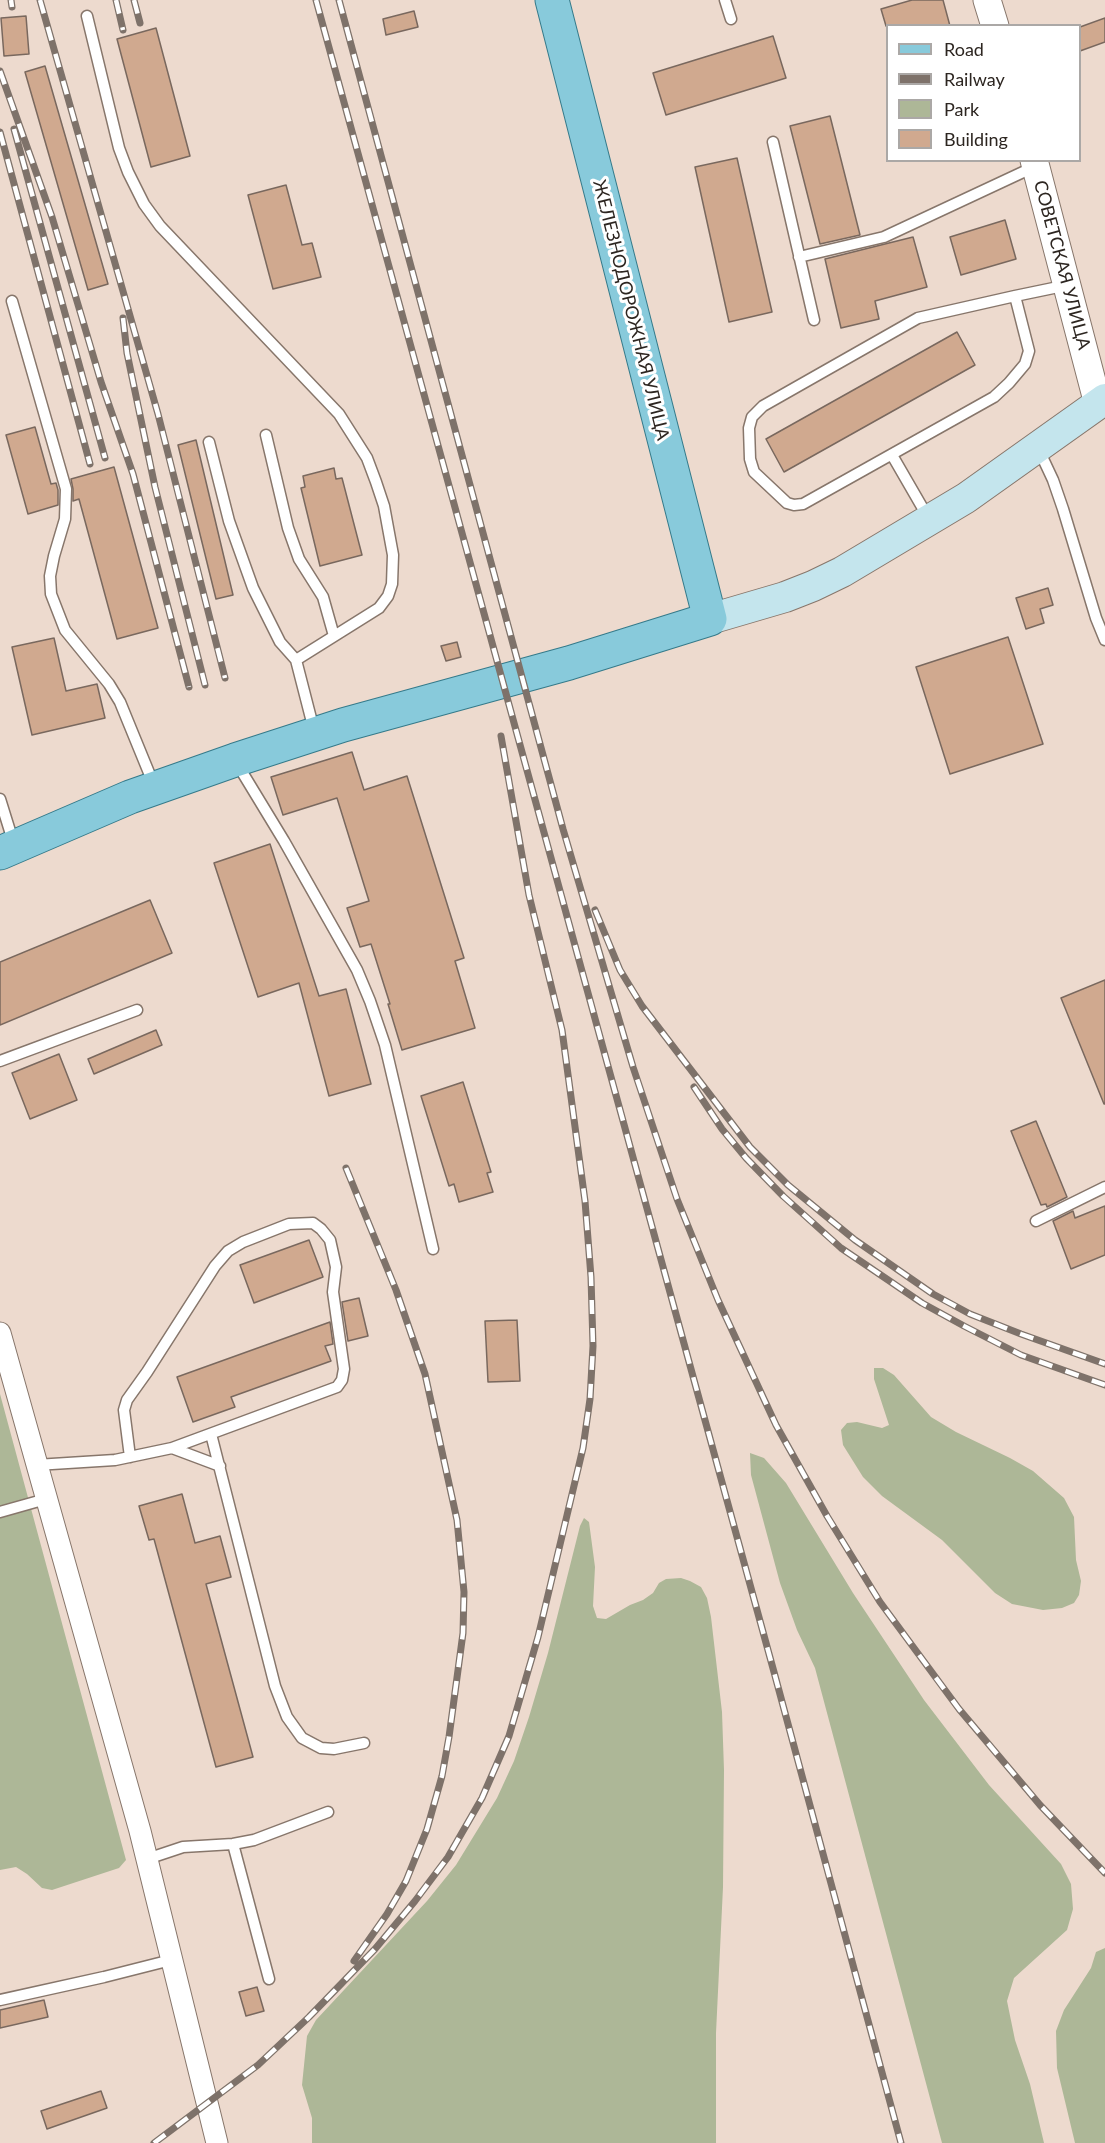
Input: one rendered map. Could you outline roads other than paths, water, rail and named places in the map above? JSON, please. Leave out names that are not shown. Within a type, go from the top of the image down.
[{"type":"main road","name":"ЖЕЛЕЗНОДОРОЖНАЯ УЛИЦА","points":[[552,0],[710,619]]},
{"type":"main road","points":[[7,850],[155,788],[235,760],[315,734],[569,663],[813,586],[842,572],[966,498],[1101,401]]},
{"type":"street","points":[[987,0],[994,24]]},
{"type":"street","name":"СОВЕТСКАЯ УЛИЦА","points":[[1035,163],[1101,401]]},
{"type":"street","points":[[0,1333],[147,1858],[217,2143]]},
{"type":"lane","points":[[726,0],[731,19]]},
{"type":"lane","points":[[87,16],[119,148],[144,204],[160,226],[339,414],[363,451],[376,482],[388,523],[393,555],[394,568],[388,596],[379,608],[296,660]]},
{"type":"lane","points":[[773,141],[814,320]]},
{"type":"lane","points":[[799,257],[884,237],[1035,163]]},
{"type":"lane","points":[[1015,296],[1029,351],[1025,364],[994,397],[803,504],[787,503],[754,472],[750,459],[749,428],[752,417],[763,406],[918,318],[1015,296],[1068,285]]},
{"type":"lane","points":[[12,301],[66,489],[65,519],[50,576],[51,594],[65,630],[109,684],[120,702],[155,788]]},
{"type":"lane","points":[[266,435],[288,528],[299,559],[323,597],[334,636]]},
{"type":"lane","points":[[209,442],[229,521],[253,588],[280,642],[296,660],[315,734]]},
{"type":"lane","points":[[1038,447],[1053,480],[1105,640]]},
{"type":"lane","points":[[891,455],[930,520]]},
{"type":"lane","points":[[235,760],[357,970],[370,1001],[385,1045],[433,1249]]},
{"type":"lane","points":[[0,799],[7,850]]},
{"type":"lane","points":[[0,1061],[137,1010]]},
{"type":"lane","points":[[1035,1221],[1105,1187]]},
{"type":"lane","points":[[36,1465],[90,1462],[130,1456],[172,1448],[337,1387],[342,1380],[344,1369],[333,1292],[336,1267],[330,1240],[314,1223],[289,1224],[243,1242],[228,1251],[215,1266],[127,1400],[124,1424],[130,1456]]},
{"type":"lane","points":[[211,1434],[275,1686],[287,1717],[302,1738],[321,1748],[334,1749],[364,1743]]},
{"type":"lane","points":[[172,1448],[220,1466]]},
{"type":"lane","points":[[0,1512],[46,1499]]},
{"type":"lane","points":[[147,1858],[183,1847],[233,1844],[254,1840],[328,1812]]},
{"type":"lane","points":[[233,1844],[269,1979]]},
{"type":"lane","points":[[0,2000],[171,1960]]},
{"type":"railway","points":[[11,0],[12,7]]},
{"type":"railway","points":[[40,0],[158,414],[225,678]]},
{"type":"railway","points":[[116,0],[123,30]]},
{"type":"railway","points":[[134,0],[140,23]]},
{"type":"railway","points":[[316,0],[901,2143]]},
{"type":"railway","points":[[339,0],[563,829],[633,1067],[677,1199],[718,1300],[776,1425],[827,1516],[880,1602],[959,1709],[1040,1805],[1105,1873]]},
{"type":"railway","points":[[0,71],[52,217],[101,382],[133,474],[189,687]]},
{"type":"railway","points":[[14,129],[105,458]]},
{"type":"railway","points":[[0,132],[90,464]]},
{"type":"railway","points":[[123,318],[127,353],[155,487],[205,685]]},
{"type":"railway","points":[[154,2143],[258,2065],[309,2017],[375,1949],[415,1901],[448,1857],[482,1798],[509,1736],[538,1637],[583,1448],[590,1399],[593,1346],[591,1277],[585,1201],[562,1030],[529,895],[501,736]]},
{"type":"railway","points":[[595,910],[620,970],[642,1006],[750,1147],[788,1185],[855,1240],[933,1294],[970,1314],[1105,1364]]},
{"type":"railway","points":[[694,1087],[722,1129],[746,1158],[783,1196],[841,1248],[922,1303],[964,1326],[1021,1355],[1105,1385]]},
{"type":"railway","points":[[346,1168],[396,1290],[425,1374],[457,1520],[464,1592],[463,1633],[449,1737],[442,1776],[427,1829],[406,1881],[387,1914],[354,1961]]}]
